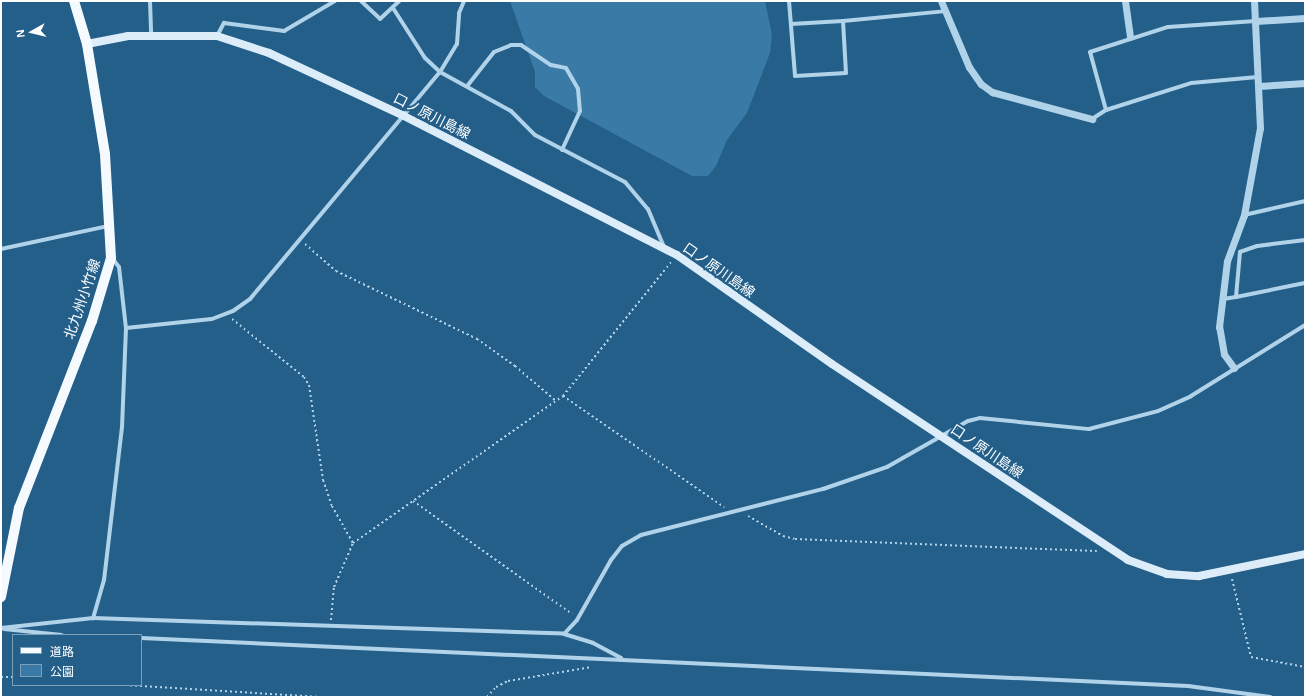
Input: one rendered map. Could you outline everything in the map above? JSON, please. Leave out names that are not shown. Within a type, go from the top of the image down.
[{"type":"main road","name":"北九州小竹線","points":[[1,597],[19,508],[92,321],[111,258],[112,225],[105,154],[87,44],[74,1]]},
{"type":"main road","name":"口ノ原川島線","points":[[87,44],[151,34],[217,36],[269,53],[402,115],[676,255],[941,436],[1128,560],[1167,574],[1199,576],[1305,554]]},
{"type":"street","points":[[150,1],[151,34]]},
{"type":"street","points":[[217,36],[224,22],[284,31],[335,1]]},
{"type":"street","points":[[361,1],[380,19],[399,1]]},
{"type":"street","points":[[126,328],[174,325],[226,314],[250,299],[402,115],[440,72],[457,44],[459,13],[464,1]]},
{"type":"street","points":[[790,1],[795,76],[846,73],[843,21]]},
{"type":"street","points":[[941,1],[969,67],[987,88],[1092,118],[1106,110],[1191,82],[1258,77]]},
{"type":"street","points":[[1125,1],[1130,37]]},
{"type":"street","points":[[1234,368],[1221,342],[1223,299],[1227,261],[1244,215],[1260,128],[1254,1]]},
{"type":"street","points":[[393,8],[426,58],[440,72],[468,85],[511,111],[535,135],[625,182],[639,194],[658,226],[665,249]]},
{"type":"street","points":[[791,24],[843,21],[946,11]]},
{"type":"street","points":[[1106,110],[1090,52],[1130,37],[1168,27],[1305,18]]},
{"type":"street","points":[[468,85],[494,52],[511,44],[521,45],[551,65],[566,68],[578,89],[580,111],[562,150]]},
{"type":"street","points":[[1259,86],[1305,83]]},
{"type":"street","points":[[1244,215],[1305,201]]},
{"type":"street","points":[[1,249],[112,225]]},
{"type":"street","points":[[1236,297],[1240,252],[1257,246],[1305,240]]},
{"type":"street","points":[[93,618],[104,580],[114,507],[126,328],[119,267],[111,258]]},
{"type":"street","points":[[1223,299],[1305,283]]},
{"type":"street","points":[[564,634],[577,620],[622,546],[641,535],[740,512],[824,489],[887,467],[941,436],[980,418],[1089,429],[1126,421],[1191,396],[1305,325]]},
{"type":"street","points":[[1,629],[93,618],[564,634],[593,643],[622,659]]},
{"type":"street","points":[[1,629],[52,634]]},
{"type":"street","points":[[142,638],[1188,686],[1270,697]]},
{"type":"path","points":[[299,239],[336,271],[477,339],[515,366],[556,401]]},
{"type":"path","points":[[331,625],[334,587],[353,543],[563,396],[676,255]]},
{"type":"path","points":[[226,314],[304,377],[309,384],[323,480],[332,506],[353,543]]},
{"type":"path","points":[[563,396],[733,513]]},
{"type":"path","points":[[413,501],[563,606],[577,620]]},
{"type":"path","points":[[740,512],[771,530],[795,539],[1094,552],[1104,545]]},
{"type":"path","points":[[1230,570],[1251,657],[1305,667]]},
{"type":"path","points":[[487,697],[496,687],[508,681],[597,666]]},
{"type":"path","points":[[1,677],[12,677]]},
{"type":"path","points":[[141,686],[321,697]]},
{"type":"green space","points":[[510,1],[765,1],[772,35],[770,53],[747,113],[727,140],[716,166],[708,176],[692,176],[544,96],[535,87],[535,72]]}]
